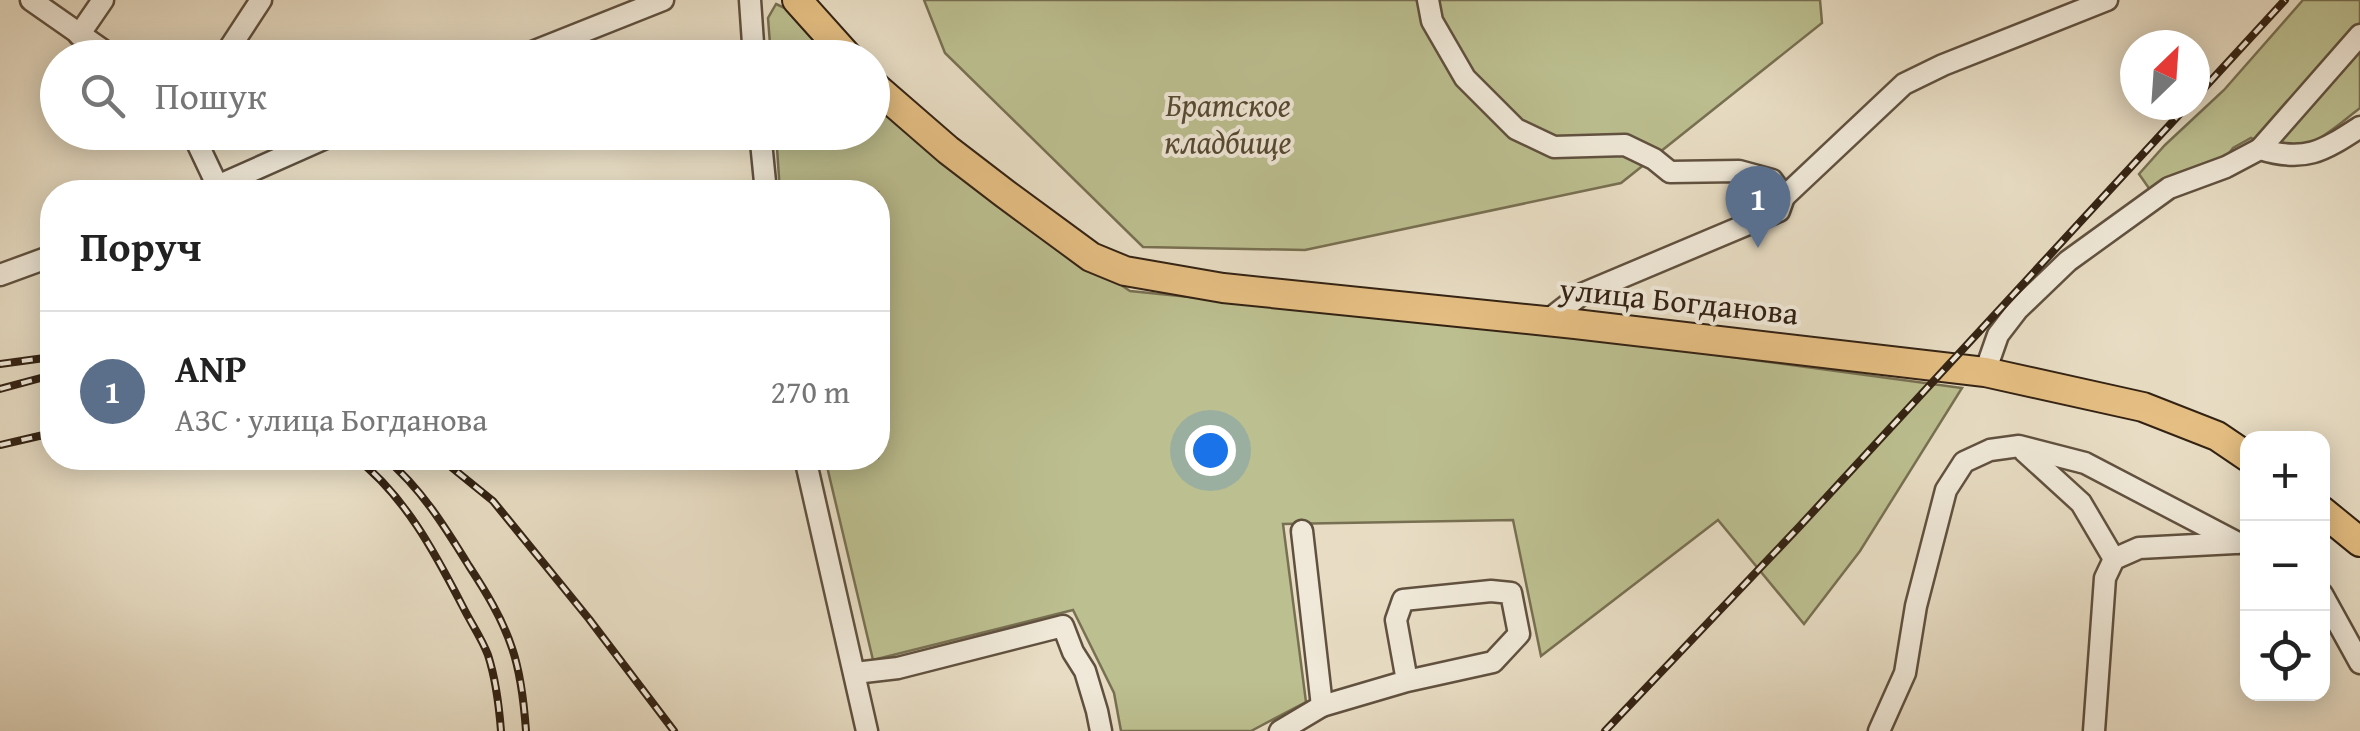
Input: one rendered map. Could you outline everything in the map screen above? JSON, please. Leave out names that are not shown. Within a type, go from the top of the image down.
[{"type":"main road","points":[[797,0],[833,40]]},
{"type":"main road","name":"улица Богданова","points":[[890,100],[948,150],[1032,213],[1091,256],[1125,271],[1223,288],[1985,372],[2143,407],[2218,436],[2240,451]]},
{"type":"main road","points":[[2330,518],[2360,542]]},
{"type":"street","points":[[31,0],[85,40]]},
{"type":"street","points":[[79,36],[103,0]]},
{"type":"street","points":[[234,40],[262,0]]},
{"type":"street","points":[[562,40],[663,0]]},
{"type":"street","points":[[750,0],[753,40]]},
{"type":"street","points":[[1428,0],[1432,21],[1464,78],[1516,129],[1554,146],[1625,145],[1670,172],[1739,171],[1772,180],[1784,197]]},
{"type":"street","points":[[1547,321],[1582,294],[1780,211],[1784,197],[1904,84],[2107,0]]},
{"type":"street","points":[[1985,372],[1998,336],[2018,309],[2068,261],[2169,188],[2260,149],[2360,35]]},
{"type":"street","points":[[2260,149],[2282,156],[2312,154],[2360,127]]},
{"type":"street","points":[[197,150],[206,180]]},
{"type":"street","points":[[233,180],[299,150]]},
{"type":"street","points":[[762,150],[765,180]]},
{"type":"street","points":[[0,275],[40,260]]},
{"type":"street","points":[[1879,731],[1905,673],[1916,606],[1946,490],[1964,462],[1990,450],[2019,446],[2085,463],[2240,544]]},
{"type":"street","points":[[2019,446],[2080,502],[2114,559]]},
{"type":"street","points":[[808,470],[866,731]]},
{"type":"street","points":[[1302,532],[1322,706]]},
{"type":"street","points":[[2094,731],[2106,578],[2114,559],[2139,548],[2240,545]]},
{"type":"street","points":[[1280,731],[1322,706],[1493,662],[1519,634],[1510,593],[1491,591],[1403,600],[1396,620],[1407,682]]},
{"type":"street","points":[[2330,609],[2360,663]]},
{"type":"street","points":[[855,673],[898,668],[1064,626],[1072,652],[1084,671],[1101,731]]},
{"type":"green space","name":"Братское кладбище","points":[[924,0],[1820,0],[1822,23],[1621,183],[1305,250],[1143,247],[945,53]]},
{"type":"green space","points":[[2303,0],[2360,0],[2360,108],[2320,138],[2298,147],[2274,148],[2251,138],[2233,148],[2220,165],[2153,194],[2139,174],[2192,120],[2210,120],[2210,103]]},
{"type":"green space","points":[[776,4],[789,10],[818,40],[770,40],[768,18]]},
{"type":"green space","points":[[890,111],[1054,240],[1130,291],[1552,333],[1962,388],[1860,551],[1804,624],[1718,520],[1541,656],[1513,520],[1283,524],[1306,702],[1251,731],[1121,731],[1114,693],[1073,610],[873,660],[828,470],[890,470],[890,180],[779,180],[777,150],[890,150]]},
{"type":"railway","points":[[2210,82],[2285,0]]},
{"type":"railway","points":[[1605,731],[2174,120]]},
{"type":"railway","points":[[0,364],[40,359]]},
{"type":"railway","points":[[0,389],[40,378]]},
{"type":"railway","points":[[0,445],[40,436]]},
{"type":"railway","points":[[370,470],[417,526],[480,637],[493,674],[501,731]]},
{"type":"railway","points":[[398,470],[432,509],[498,616],[518,668],[526,731]]},
{"type":"railway","points":[[455,470],[493,501],[674,731]]},
{"type":"place","name":"ANP","points":[[1758,248]]}]
